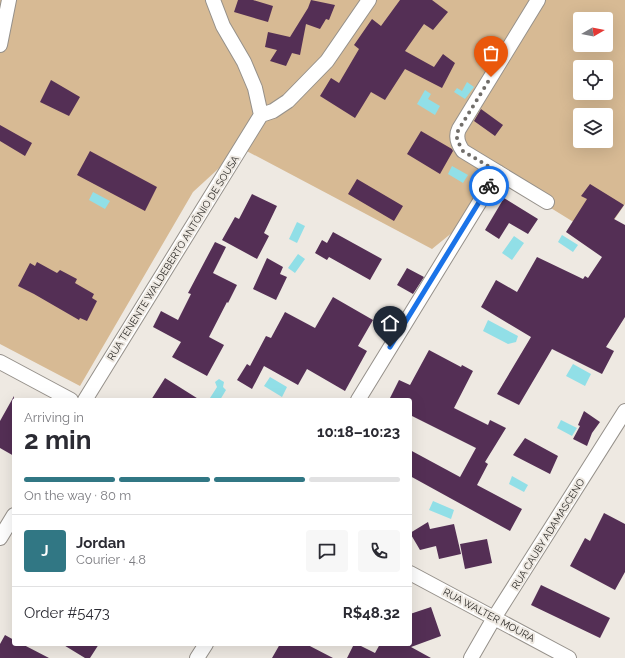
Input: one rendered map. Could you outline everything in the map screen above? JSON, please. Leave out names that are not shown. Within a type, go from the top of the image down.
[{"type":"street","points":[[0,45],[9,0]]},
{"type":"street","points":[[213,0],[223,26],[244,62],[255,88],[261,115],[273,111],[288,101],[327,61],[369,0]]},
{"type":"street","points":[[538,0],[457,133],[458,144],[463,151],[547,202]]},
{"type":"street","name":"RUA TENENTE WALDEBERTO ANTÔNIO DE SOUSA","points":[[86,398],[261,115]]},
{"type":"street","points":[[359,398],[498,172]]},
{"type":"street","points":[[0,362],[67,398]]},
{"type":"street","name":"RUA CAUBY ADAMASCENO","points":[[471,658],[494,618],[625,410]]},
{"type":"street","points":[[0,538],[12,518]]},
{"type":"street","name":"RUA WALTER MOURA","points":[[412,574],[569,658]]},
{"type":"street","points":[[197,658],[205,646]]},
{"type":"shaded area","points":[[0,0],[625,0],[625,204],[601,239],[512,184],[432,249],[241,148],[193,192],[80,386],[0,344]]},
{"type":"water","points":[[467,82],[474,87],[465,99],[454,92],[457,88],[462,91]]},
{"type":"water","points":[[425,90],[431,94],[428,99],[440,106],[435,115],[417,104]]},
{"type":"water","points":[[452,166],[468,175],[463,183],[448,174]]},
{"type":"water","points":[[93,192],[110,201],[105,209],[89,200]]},
{"type":"water","points":[[297,222],[305,226],[297,243],[289,239]]},
{"type":"water","points":[[562,235],[578,245],[573,252],[558,242]]},
{"type":"water","points":[[514,236],[524,243],[512,260],[502,253]]},
{"type":"water","points":[[298,254],[305,259],[295,273],[288,268]]},
{"type":"water","points":[[488,320],[518,336],[516,342],[508,344],[483,331]]},
{"type":"water","points":[[573,364],[591,374],[585,386],[566,376]]},
{"type":"water","points":[[270,377],[287,387],[282,397],[264,386]]},
{"type":"water","points":[[219,379],[224,382],[223,387],[226,390],[221,398],[210,398],[217,387],[215,382]]},
{"type":"water","points":[[561,420],[577,428],[572,436],[557,428]]},
{"type":"water","points":[[512,476],[528,485],[524,492],[509,484]]},
{"type":"water","points":[[433,501],[454,510],[451,519],[429,510]]},
{"type":"building","points":[[238,0],[253,0],[273,6],[268,22],[234,12]]},
{"type":"building","points":[[311,0],[335,5],[329,20],[326,19],[320,29],[306,24],[300,55],[292,53],[286,66],[270,61],[277,50],[265,47],[268,32],[290,37],[308,8]]},
{"type":"building","points":[[400,0],[432,0],[448,12],[433,30],[424,24],[405,51],[434,67],[443,54],[455,63],[442,88],[405,69],[385,100],[371,92],[355,118],[320,96],[331,78],[339,83],[359,49],[354,45],[372,19],[381,26]]},
{"type":"building","points":[[51,80],[80,97],[69,116],[40,102]]},
{"type":"building","points":[[481,109],[503,125],[495,136],[474,121]]},
{"type":"building","points":[[0,125],[32,143],[25,156],[0,141]]},
{"type":"building","points":[[421,131],[453,151],[440,174],[407,154]]},
{"type":"building","points":[[90,151],[157,187],[145,211],[77,175]]},
{"type":"building","points":[[357,179],[403,206],[394,221],[348,194]]},
{"type":"building","points":[[590,184],[624,205],[614,219],[625,225],[625,317],[606,347],[614,351],[602,374],[552,349],[519,405],[497,394],[531,337],[481,307],[496,280],[517,292],[537,257],[583,279],[585,276],[588,278],[602,257],[566,232],[587,199],[581,196]]},
{"type":"building","points":[[252,194],[277,206],[264,233],[269,236],[257,259],[222,240],[235,217],[239,219]]},
{"type":"building","points":[[504,198],[538,219],[528,234],[509,223],[499,239],[485,230]]},
{"type":"building","points":[[333,232],[382,259],[370,280],[329,257],[327,260],[315,253],[322,240],[327,243]]},
{"type":"building","points":[[215,242],[226,247],[213,273],[237,285],[209,337],[224,345],[207,376],[172,357],[181,342],[153,327],[161,311],[178,320],[191,294],[188,293]]},
{"type":"building","points":[[267,258],[283,267],[280,274],[287,277],[276,300],[253,289]]},
{"type":"building","points":[[37,262],[57,273],[60,270],[77,279],[75,283],[94,294],[92,298],[97,301],[87,321],[80,318],[79,320],[18,286],[30,263],[35,266]]},
{"type":"building","points":[[407,268],[424,277],[413,294],[397,285]]},
{"type":"building","points":[[333,297],[373,320],[358,346],[367,351],[345,391],[307,369],[298,385],[264,366],[252,389],[237,380],[247,364],[250,366],[266,336],[271,338],[285,312],[315,328]]},
{"type":"building","points":[[429,350],[461,367],[462,365],[473,371],[454,408],[488,425],[490,420],[506,428],[485,462],[488,464],[477,485],[522,509],[510,531],[412,477],[412,451],[460,477],[476,448],[412,416],[412,398],[390,398],[399,380],[410,385]]},
{"type":"building","points":[[165,378],[197,398],[152,398]]},
{"type":"building","points":[[12,400],[12,455],[0,448],[0,421]]},
{"type":"building","points":[[584,411],[600,422],[592,433],[587,446],[573,439],[580,426],[578,425]]},
{"type":"building","points":[[525,438],[558,456],[550,474],[513,455]]},
{"type":"building","points":[[604,513],[625,524],[625,572],[615,590],[570,566],[585,538],[590,541]]},
{"type":"building","points":[[428,522],[430,529],[454,524],[461,554],[439,559],[436,546],[420,550],[412,536],[412,532]]},
{"type":"building","points":[[487,539],[492,563],[465,569],[460,544]]},
{"type":"building","points":[[541,585],[610,618],[600,638],[531,605]]},
{"type":"building","points":[[431,607],[441,636],[411,647],[431,658],[347,658],[353,646],[361,646],[375,653],[379,646],[412,646],[412,613]]},
{"type":"building","points":[[5,635],[12,639],[12,646],[26,646],[49,658],[0,658],[0,644]]},
{"type":"building","points":[[65,646],[98,646],[90,658],[85,658]]},
{"type":"building","points":[[279,646],[310,646],[333,658],[272,658]]},
{"type":"way so far","points":[[489,186],[498,172],[463,151],[458,144],[457,133],[491,77]]},
{"type":"route","points":[[390,347],[489,186]]}]
